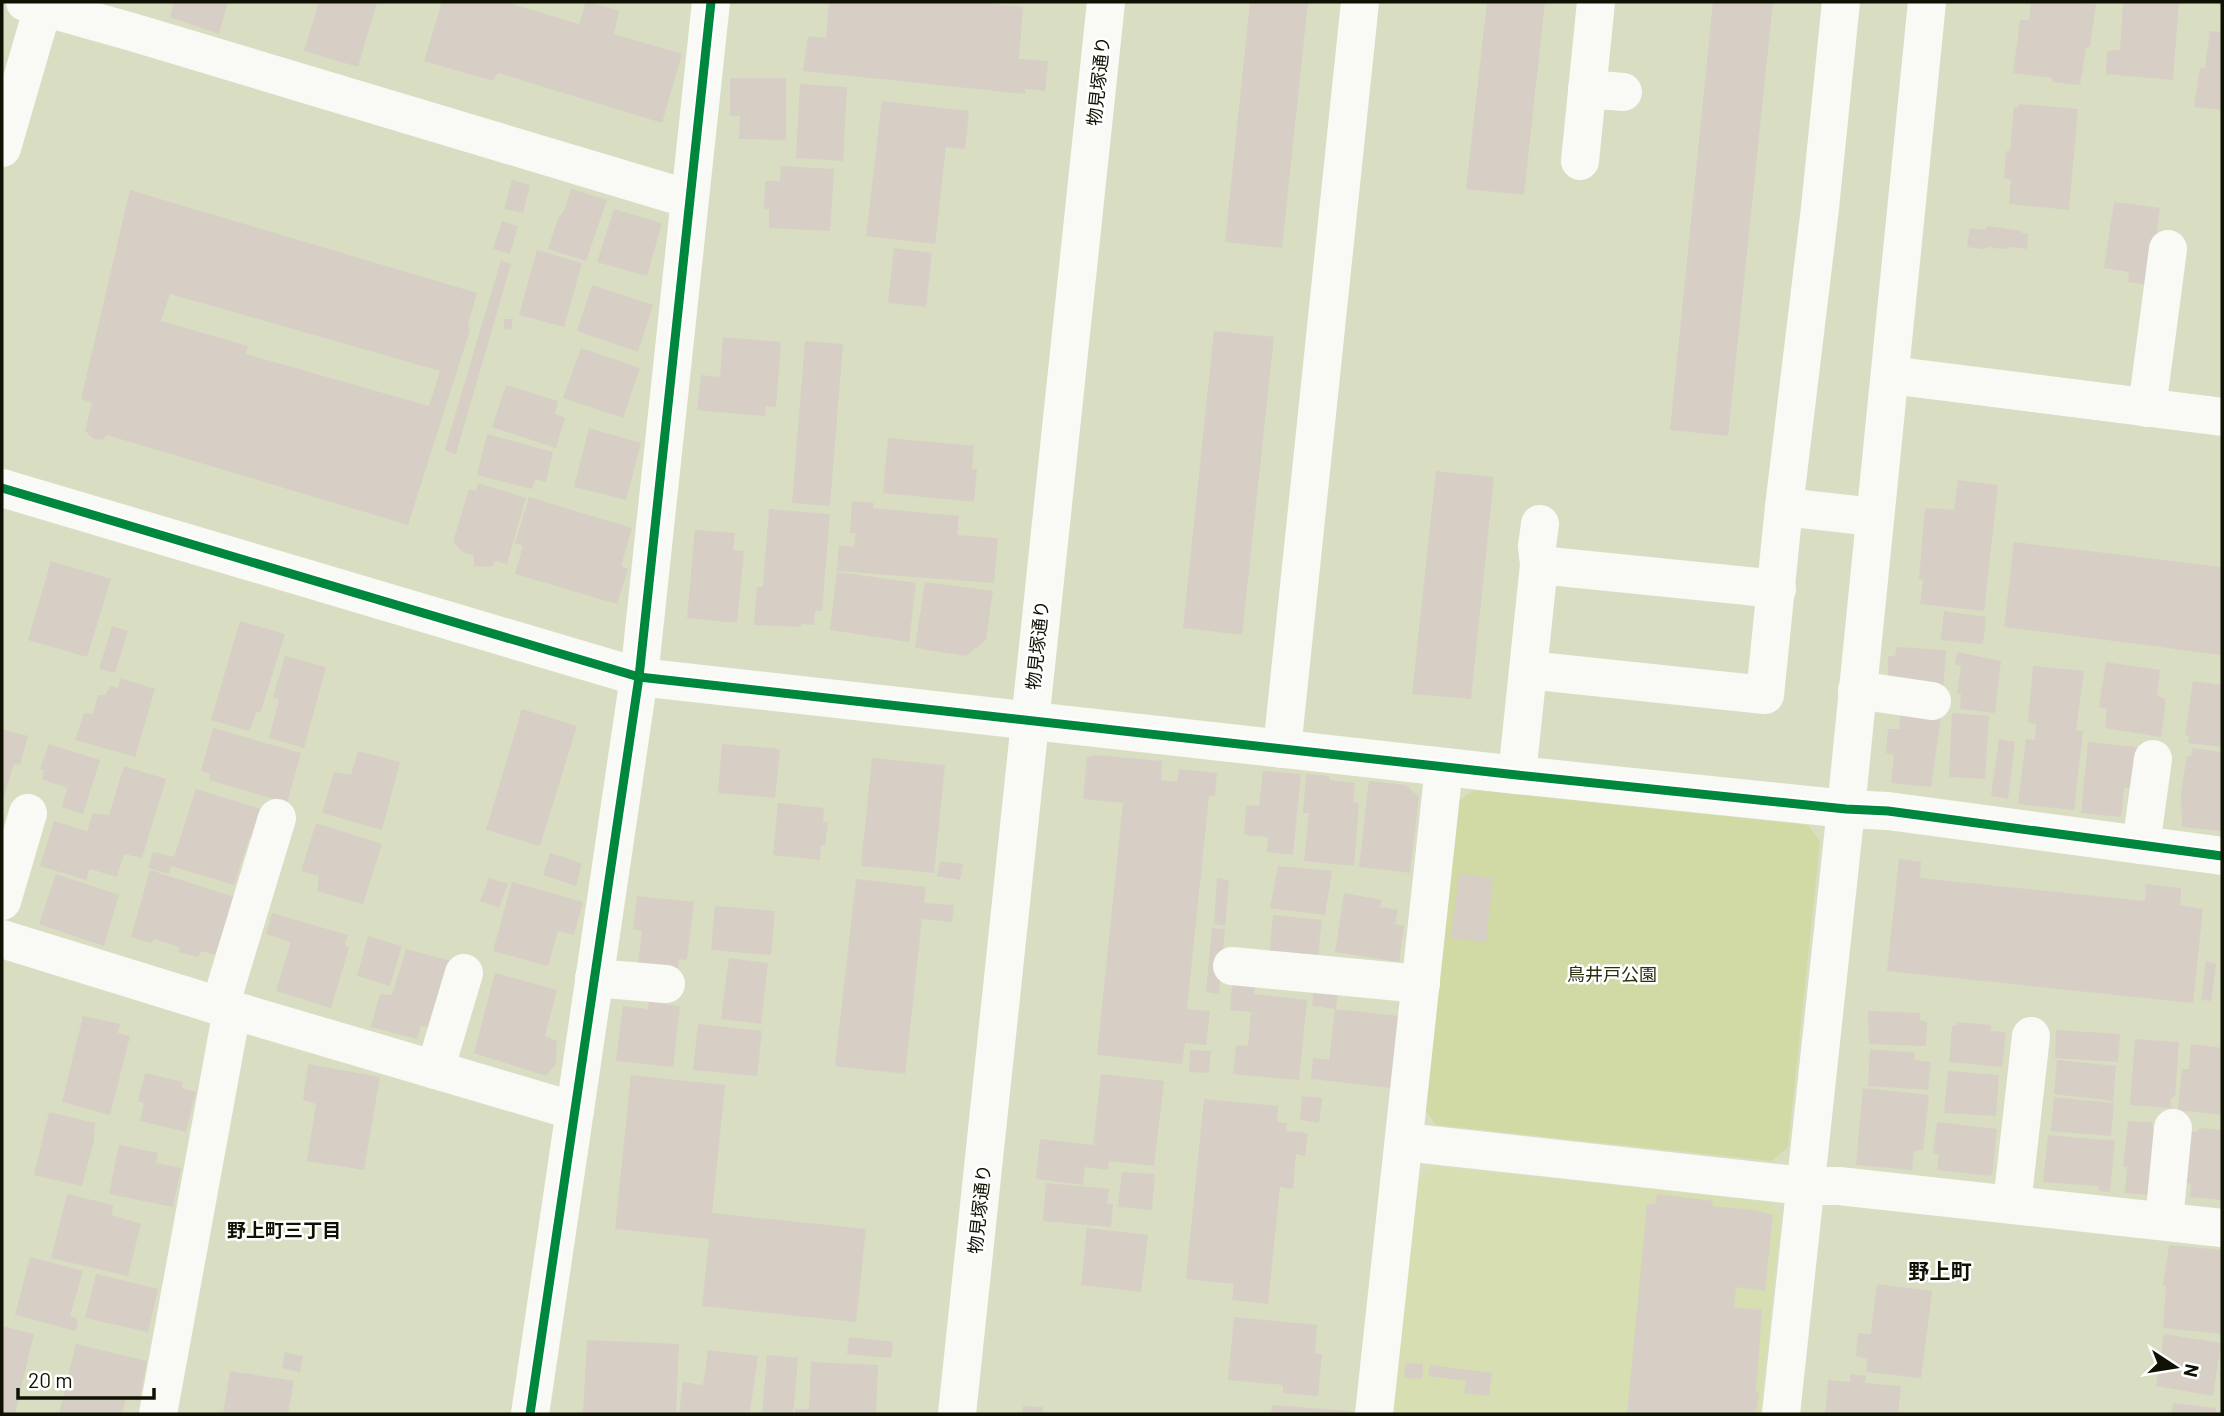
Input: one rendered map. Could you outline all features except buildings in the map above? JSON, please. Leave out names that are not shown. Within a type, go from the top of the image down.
[{"type":"street","points":[[530,1414],[639,677],[710,2]]},
{"type":"street","name":"物見塚通り","points":[[957,1414],[1106,2]]},
{"type":"street","points":[[1282,749],[1360,2]]},
{"type":"street","points":[[1580,161],[1605,90],[1596,2]]},
{"type":"street","points":[[1528,670],[1765,695],[1841,2]]},
{"type":"street","points":[[1780,1414],[1846,808],[1927,2]]},
{"type":"street","points":[[2,148],[34,4],[137,17],[690,199]]},
{"type":"street","points":[[2147,408],[2168,250]]},
{"type":"street","points":[[1890,375],[2222,417]]},
{"type":"street","points":[[2,488],[639,677],[1517,775],[1888,811],[2222,856]]},
{"type":"street","points":[[1784,507],[1874,517]]},
{"type":"street","points":[[1517,775],[1539,565],[1537,546],[1540,524]]},
{"type":"street","points":[[1539,565],[1777,589]]},
{"type":"street","points":[[1857,690],[1931,701]]},
{"type":"street","points":[[2141,845],[2153,759]]},
{"type":"street","points":[[1374,1414],[1444,767]]},
{"type":"street","points":[[2,901],[27,813]]},
{"type":"street","points":[[158,1414],[226,1008],[277,818]]},
{"type":"street","points":[[2,939],[575,1111]]},
{"type":"street","points":[[1231,965],[1421,984]]},
{"type":"street","points":[[435,1070],[464,973]]},
{"type":"street","points":[[594,978],[666,984]]},
{"type":"street","points":[[2012,1204],[2031,1036]]},
{"type":"street","points":[[2164,1221],[2173,1128]]},
{"type":"street","points":[[1404,1142],[2222,1228]]},
{"type":"shaded area","points":[[1433,1166],[1769,1202],[1781,1218],[1760,1414],[1393,1414],[1418,1177]]},
{"type":"green space","name":"鳥井戸公園","points":[[1474,790],[1808,825],[1820,841],[1788,1147],[1772,1161],[1436,1125],[1425,1110],[1457,802]]},
{"type":"cycle path","points":[[530,1414],[639,677],[711,2]]},
{"type":"cycle path","points":[[2,488],[639,677],[1517,775],[1888,811],[2222,856]]},
{"type":"district","name":"野上町三丁目","points":[[284,1229]]},
{"type":"district","name":"野上町","points":[[1940,1270]]}]
